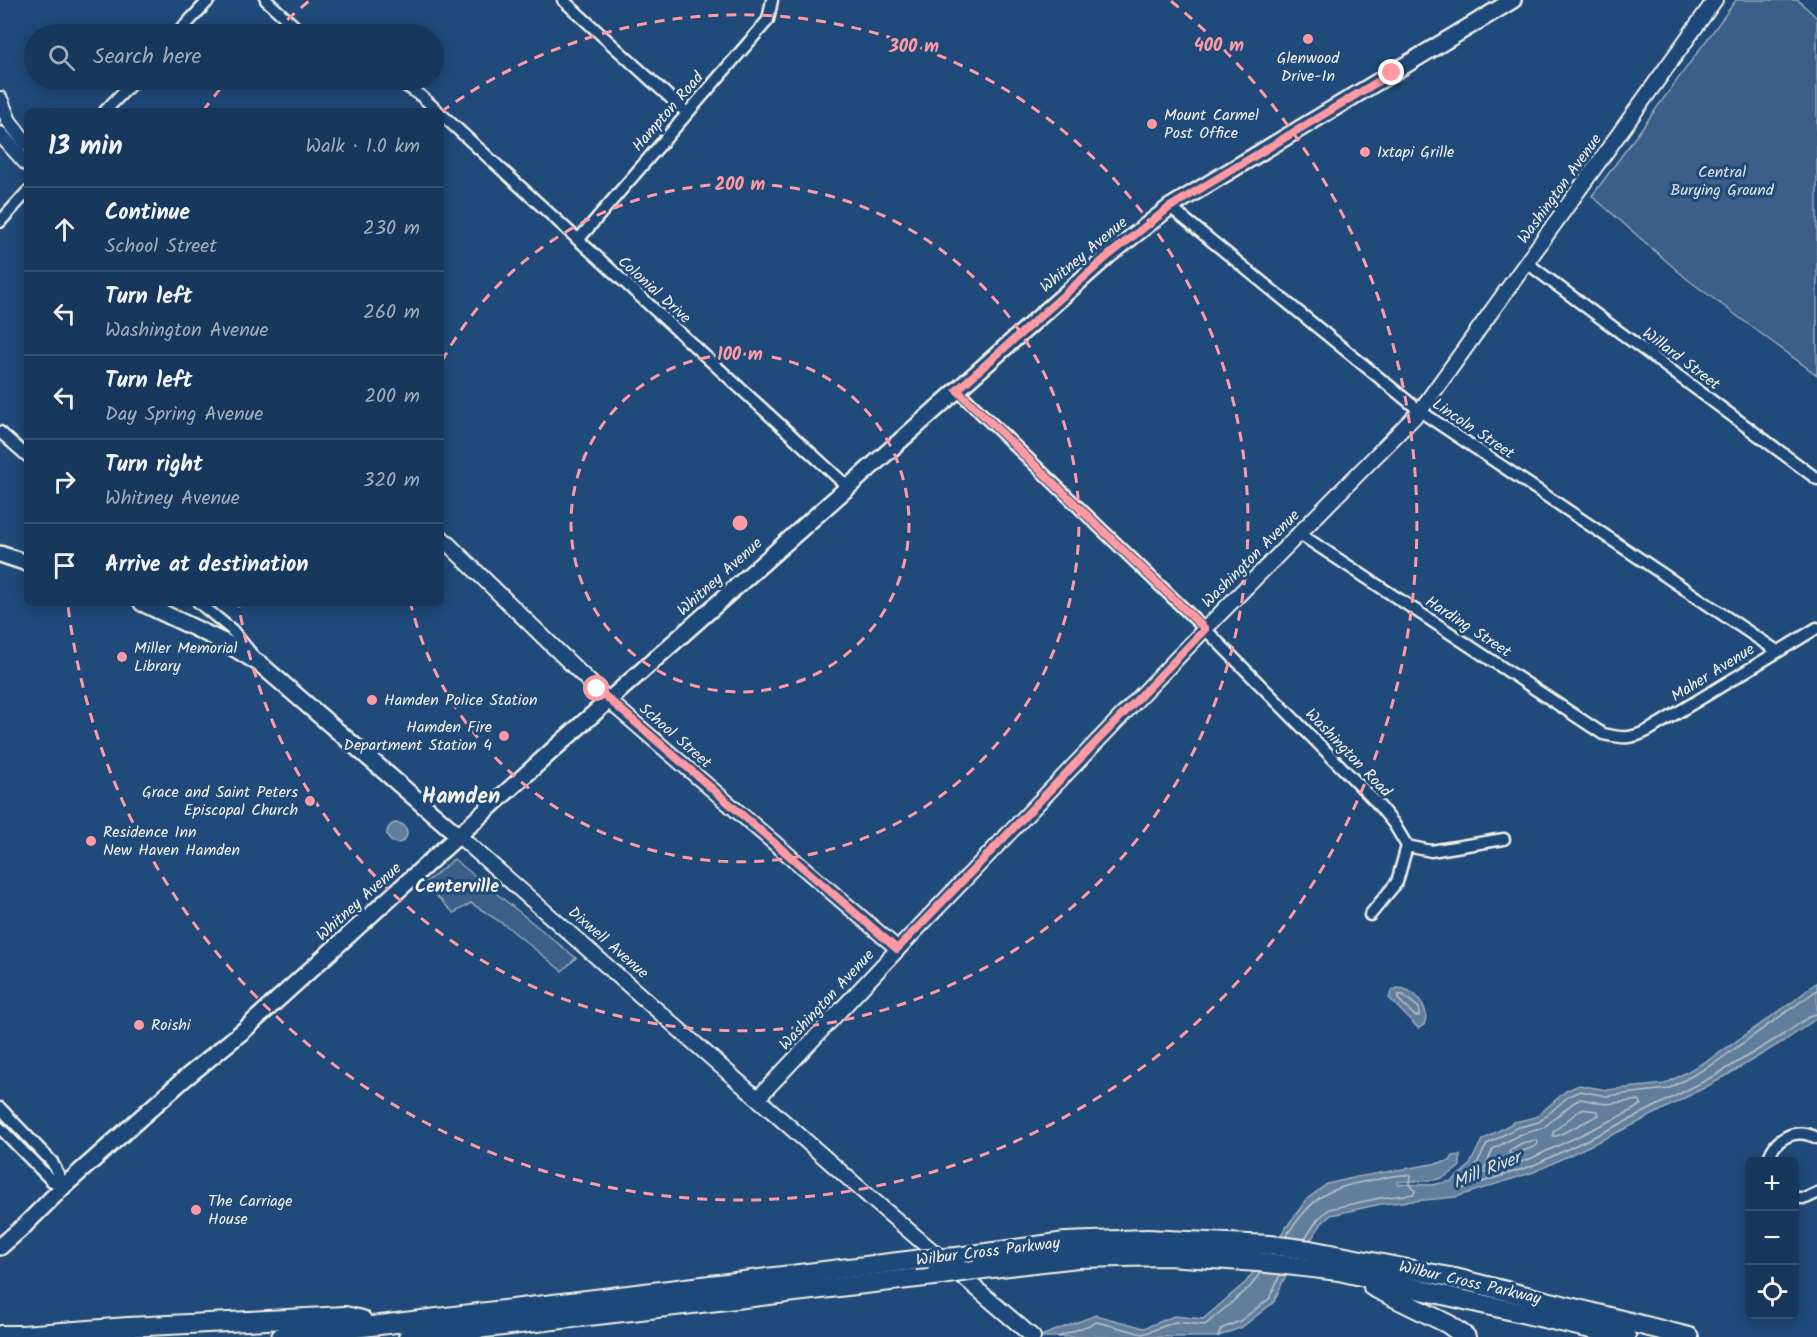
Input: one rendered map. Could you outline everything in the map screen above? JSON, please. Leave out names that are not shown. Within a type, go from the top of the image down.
[{"type":"highway","name":"Wilbur Cross Parkway","points":[[281,1337],[915,1260],[957,1257],[1065,1242],[1147,1239],[1270,1245],[1310,1250],[1455,1278],[1689,1337]]},
{"type":"highway","name":"Wilbur Cross Parkway","points":[[408,1337],[1078,1258],[1167,1256],[1258,1262],[1339,1271],[1626,1337]]},
{"type":"highway","points":[[1339,1271],[1418,1308],[1448,1324],[1466,1337]]},
{"type":"highway","points":[[0,1335],[345,1316],[382,1324]]},
{"type":"main road","name":"Whitney Avenue","points":[[0,1247],[24,1227],[64,1186],[183,1080],[243,1031],[1109,255],[1170,207],[1513,0]]},
{"type":"main road","points":[[0,554],[24,562]]},
{"type":"main road","name":"Dixwell Avenue","points":[[148,606],[224,642],[260,664],[459,836]]},
{"type":"street","points":[[186,24],[209,0]]},
{"type":"street","points":[[266,0],[292,24]]},
{"type":"street","points":[[563,0],[687,113]]},
{"type":"street","name":"Hampton Road","points":[[578,240],[768,20],[772,0]]},
{"type":"street","name":"Washington Avenue","points":[[758,1098],[897,949],[1205,629],[1420,411],[1715,0]]},
{"type":"street","points":[[108,108],[125,90]]},
{"type":"street","name":"Colonial Drive","points":[[412,90],[434,108]]},
{"type":"street","points":[[0,99],[9,121],[24,140]]},
{"type":"street","name":"Colonial Drive","points":[[444,117],[848,487]]},
{"type":"street","points":[[0,134],[24,161]]},
{"type":"street","points":[[0,222],[24,195]]},
{"type":"street","name":"Lincoln Street","points":[[1170,207],[1420,411],[1777,651]]},
{"type":"street","name":"Willard Street","points":[[1527,263],[1817,479]]},
{"type":"street","name":"Washington Road","points":[[957,390],[1205,629],[1376,802],[1394,824],[1407,846]]},
{"type":"street","points":[[0,432],[24,453]]},
{"type":"street","name":"Harding Street","points":[[1300,534],[1603,734],[1623,738]]},
{"type":"street","name":"School Street","points":[[444,540],[609,701],[897,949]]},
{"type":"street","points":[[204,606],[232,630],[260,664]]},
{"type":"street","name":"Maher Avenue","points":[[1623,738],[1649,730],[1817,628]]},
{"type":"street","name":"Dixwell Avenue","points":[[459,836],[1031,1336]]},
{"type":"street","points":[[1370,915],[1397,882],[1407,846],[1431,851],[1504,839]]},
{"type":"street","points":[[0,1108],[52,1162],[64,1186]]},
{"type":"street","points":[[0,1128],[52,1181],[64,1186]]},
{"type":"street","points":[[14,1142],[24,1133]]},
{"type":"street","points":[[1770,1157],[1775,1145],[1782,1138],[1800,1133],[1817,1138]]},
{"type":"street","points":[[1799,1198],[1806,1198],[1817,1193]]},
{"type":"green space","name":"Central Burying Ground","points":[[1736,0],[1798,0],[1817,18],[1817,375],[1687,279],[1592,196]]},
{"type":"green space","points":[[454,859],[576,958],[562,971],[505,925],[471,903],[454,913],[424,884]]},
{"type":"water","points":[[393,823],[401,823],[407,829],[407,837],[401,843],[393,843],[387,837],[387,829]]},
{"type":"water","name":"Mill River","points":[[1817,982],[1817,1018],[1719,1080],[1635,1124],[1534,1172],[1456,1197],[1381,1204],[1331,1215],[1322,1223],[1283,1281],[1274,1302],[1242,1327],[1217,1337],[1038,1337],[1096,1315],[1144,1328],[1174,1316],[1203,1319],[1246,1282],[1307,1199],[1327,1184],[1450,1161],[1453,1156],[1460,1155],[1460,1166],[1445,1177],[1397,1182],[1398,1184],[1432,1185],[1452,1181],[1469,1166],[1482,1140],[1514,1122],[1536,1117],[1566,1091],[1579,1085],[1607,1090],[1665,1084],[1712,1058]]},
{"type":"water","points":[[1397,988],[1410,991],[1420,1000],[1425,1012],[1424,1025],[1418,1028],[1389,998],[1391,992]]},
{"type":"place","name":"Glenwood Drive-In","points":[[1308,39]]},
{"type":"place","name":"Mount Carmel Post Office","points":[[1152,124]]},
{"type":"place","name":"Ixtapi Grille","points":[[1365,152]]},
{"type":"place","name":"Miller Memorial Library","points":[[122,657]]},
{"type":"place","name":"Hamden Police Station","points":[[372,700]]},
{"type":"place","name":"Hamden Fire Department Station 4","points":[[504,736]]},
{"type":"place","name":"Grace and Saint Peters Episcopal Church","points":[[310,801]]},
{"type":"place","name":"Residence Inn New Haven Hamden","points":[[91,841]]},
{"type":"place","name":"Roishi","points":[[139,1025]]},
{"type":"place","name":"The Carriage House","points":[[196,1210]]},
{"type":"district","name":"Hamden","points":[[461,797]]},
{"type":"district","name":"Centerville","points":[[457,887]]},
{"type":"route","points":[[597,689],[897,949],[1205,629],[957,390],[1126,240],[1170,207],[1392,73]]}]
